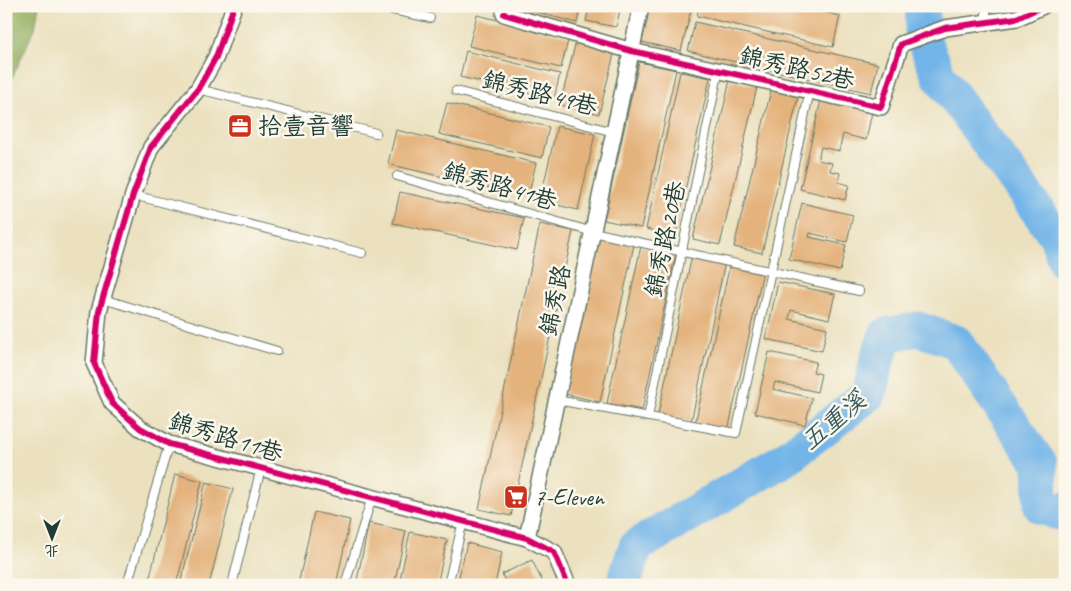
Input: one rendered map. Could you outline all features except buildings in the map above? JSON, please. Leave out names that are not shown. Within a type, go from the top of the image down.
[{"type":"street","name":"錦秀路11巷","points":[[234,6],[216,57],[198,89],[151,147],[133,195],[99,311],[94,363],[112,403],[140,428],[170,444],[527,538]]},
{"type":"street","name":"錦秀路","points":[[527,538],[641,6]]},
{"type":"street","points":[[986,22],[1016,18],[1043,6]]},
{"type":"street","name":"錦秀路52巷","points":[[504,14],[632,51],[719,69],[881,107],[901,44],[945,28],[986,22]]},
{"type":"street","points":[[527,538],[554,552],[568,585]]},
{"type":"lane","points":[[374,6],[430,18]]},
{"type":"lane","points":[[986,6],[986,22]]},
{"type":"lane","name":"錦秀路20巷","points":[[648,417],[719,69]]},
{"type":"lane","points":[[198,89],[376,133]]},
{"type":"lane","name":"錦秀路52巷","points":[[648,417],[736,433],[810,90]]},
{"type":"lane","name":"錦秀路49巷","points":[[456,91],[614,132]]},
{"type":"lane","name":"錦秀路41巷","points":[[397,176],[593,232],[859,291]]},
{"type":"lane","points":[[133,195],[362,253]]},
{"type":"lane","points":[[103,299],[277,351]]},
{"type":"lane","points":[[556,400],[648,417]]},
{"type":"lane","points":[[126,585],[170,444]]},
{"type":"lane","points":[[232,585],[260,468]]},
{"type":"lane","points":[[345,585],[372,497]]},
{"type":"lane","points":[[448,585],[463,521]]},
{"type":"green space","points":[[6,6],[39,6],[35,28],[6,91]]},
{"type":"waterway","name":"五重溪","points":[[923,6],[922,36],[939,76],[1056,236],[1065,262]]},
{"type":"waterway","name":"五重溪","points":[[623,585],[636,546],[785,459],[869,394],[877,360],[886,335],[918,329],[956,342],[1040,464],[1041,507],[1058,513],[1065,509]]},
{"type":"cycle path","points":[[234,6],[216,57],[198,89],[151,147],[133,195],[99,311],[94,363],[112,403],[140,428],[169,444],[527,538],[554,552],[568,585]]},
{"type":"cycle path","points":[[504,14],[632,51],[881,107],[901,44],[945,28],[1017,18],[1043,6]]},
{"type":"place","name":"拾壹音響","points":[[240,126]]},
{"type":"place","name":"7-Eleven","points":[[516,497]]}]
